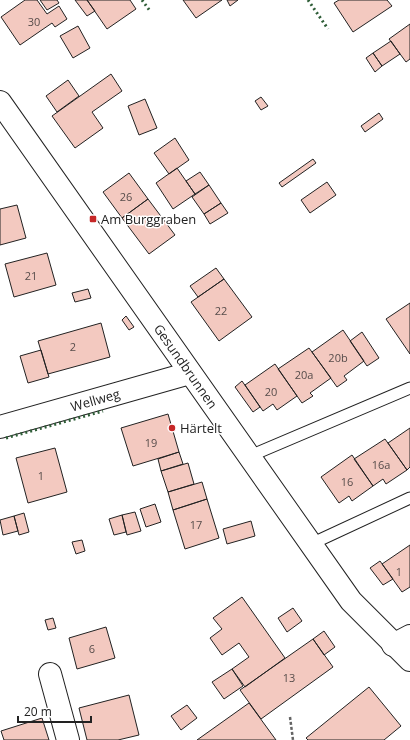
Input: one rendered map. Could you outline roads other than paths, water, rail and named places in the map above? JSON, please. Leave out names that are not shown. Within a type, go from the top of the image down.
[{"type":"street","name":"Gesundbrunnen","points":[[0,102],[351,601],[402,640],[410,660]]},
{"type":"street","name":"Wellweg","points":[[0,427],[190,373]]},
{"type":"street","points":[[50,674],[68,740]]},
{"type":"lane","points":[[250,456],[410,388]]},
{"type":"lane","points":[[311,544],[410,498]]},
{"type":"place","name":"Am Burggraben","points":[[93,219]]},
{"type":"place","name":"Härtelt","points":[[172,428]]}]
